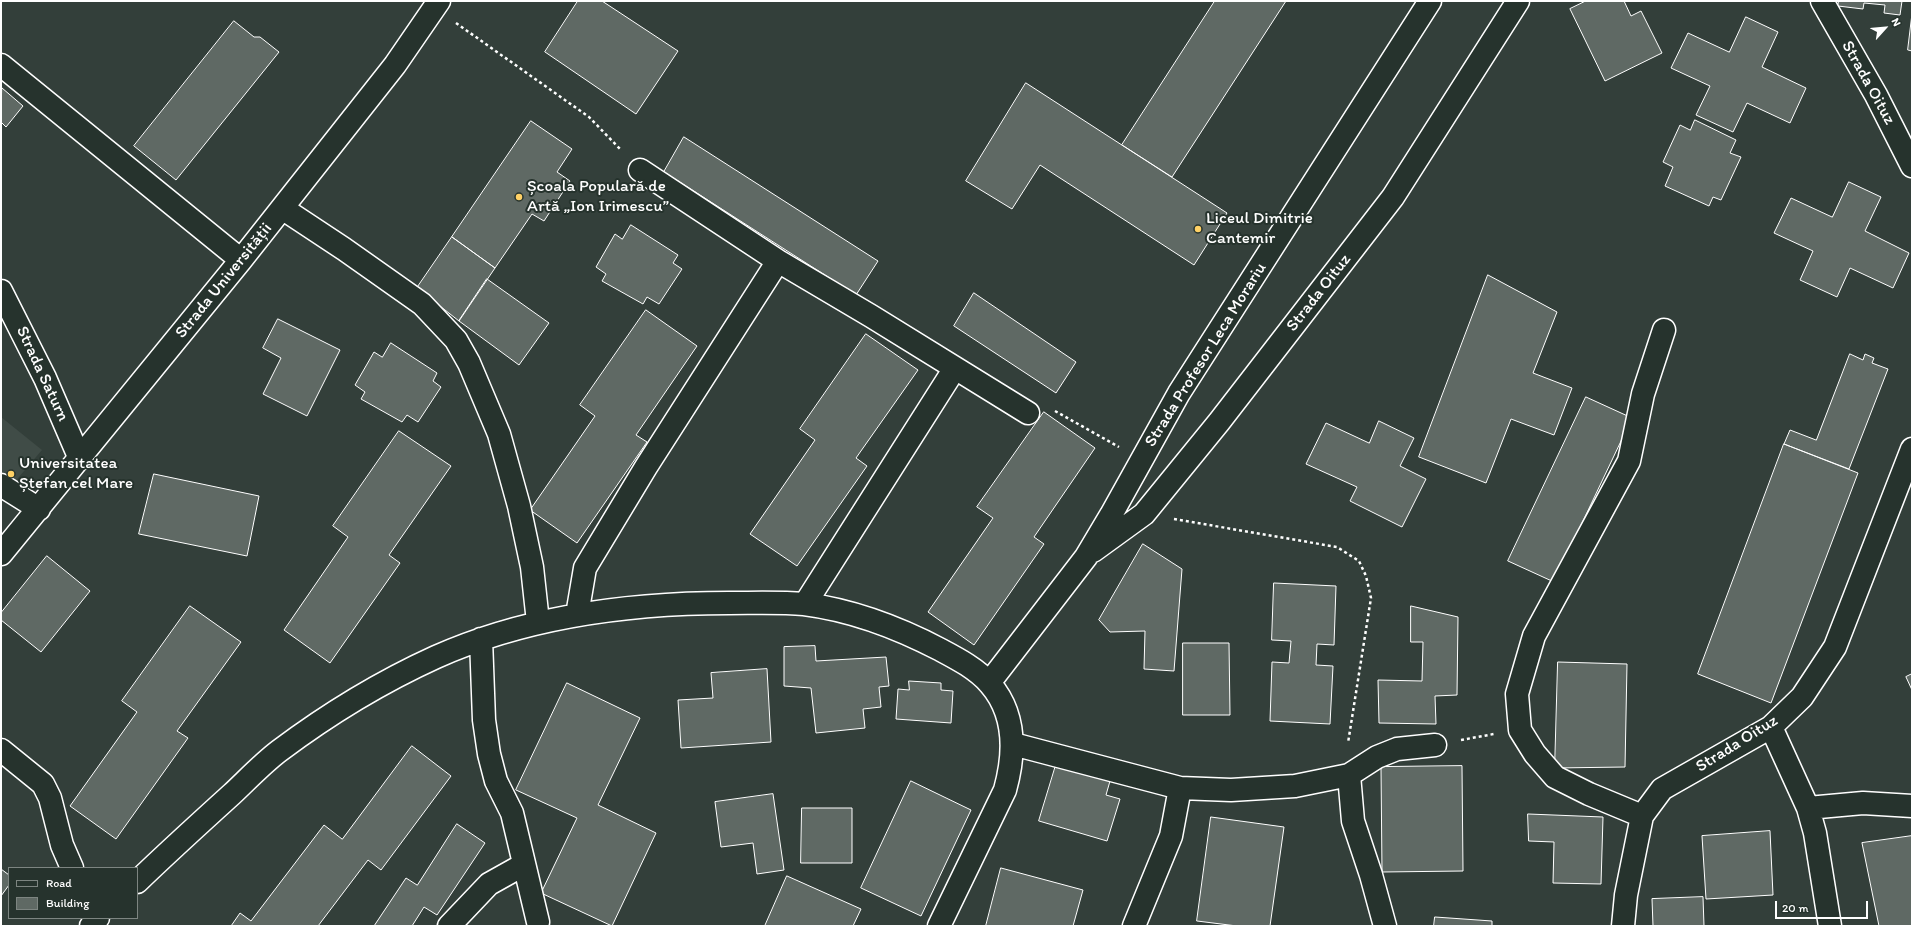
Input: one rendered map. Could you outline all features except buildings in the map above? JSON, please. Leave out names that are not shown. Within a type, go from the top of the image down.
[{"type":"street","name":"Strada Profesor Leca Morariu","points":[[989,683],[1086,557],[1179,394],[1430,1]]},
{"type":"street","name":"Strada Oituz","points":[[1086,557],[1144,514],[1219,422],[1393,197],[1518,1]]},
{"type":"street","name":"Strada Oituz","points":[[1822,1],[1876,95],[1912,166]]},
{"type":"street","name":"Strada Universității","points":[[1,554],[241,260],[395,65],[437,4]]},
{"type":"street","points":[[1,65],[241,260]]},
{"type":"street","points":[[640,170],[778,261],[1028,413]]},
{"type":"street","points":[[282,208],[344,249],[422,304],[456,340],[469,363],[499,434],[519,506],[532,567],[538,622]]},
{"type":"street","points":[[577,615],[586,568],[646,467],[778,261]]},
{"type":"street","name":"Strada Saturn","points":[[1,291],[45,378],[80,459]]},
{"type":"street","points":[[1642,816],[1589,794],[1555,777],[1535,754],[1520,730],[1517,694],[1534,636],[1629,462],[1643,394],[1664,330]]},
{"type":"street","points":[[805,604],[955,368]]},
{"type":"street","name":"Strada Oituz","points":[[1623,926],[1626,895],[1642,816],[1662,789],[1771,727],[1802,697],[1835,647],[1912,449]]},
{"type":"street","points":[[1,485],[39,509]]},
{"type":"street","points":[[138,881],[278,752],[330,716],[402,673],[481,639],[538,622],[625,607],[706,603],[805,604],[878,621],[959,660],[989,683],[1006,710],[1013,744],[1011,768],[1005,790],[939,926]]},
{"type":"street","points":[[481,639],[484,720],[489,754],[496,781],[512,814],[523,865],[538,922]]},
{"type":"street","points":[[1771,727],[1808,808],[1815,833],[1830,926]]},
{"type":"street","points":[[1013,744],[1180,788],[1231,790],[1295,786],[1349,775],[1377,758],[1397,749],[1436,745]]},
{"type":"street","points":[[1,750],[43,784],[50,798],[62,845],[72,867]]},
{"type":"street","points":[[1349,775],[1353,821],[1371,875],[1385,926]]},
{"type":"street","points":[[1134,926],[1171,836],[1180,788]]},
{"type":"street","points":[[1808,808],[1863,803],[1912,806]]},
{"type":"street","points":[[449,926],[489,884],[523,865]]},
{"type":"path","points":[[437,4],[589,117],[640,170]]},
{"type":"path","points":[[1028,413],[1036,399],[1142,460]]},
{"type":"path","points":[[1144,514],[1337,548],[1359,561],[1366,576],[1371,598],[1347,750],[1349,775]]},
{"type":"path","points":[[1436,745],[1520,730]]},
{"type":"shaded area","name":"Universitatea Ștefan cel Mare","points":[[1,417],[42,450],[1,498]]},
{"type":"place","name":"Școala Populară de Artă „Ion Irimescu”","points":[[519,197]]},
{"type":"place","name":"Liceul Dimitrie Cantemir","points":[[1198,229]]},
{"type":"place","name":"Universitatea Ștefan cel Mare","points":[[11,474]]}]
